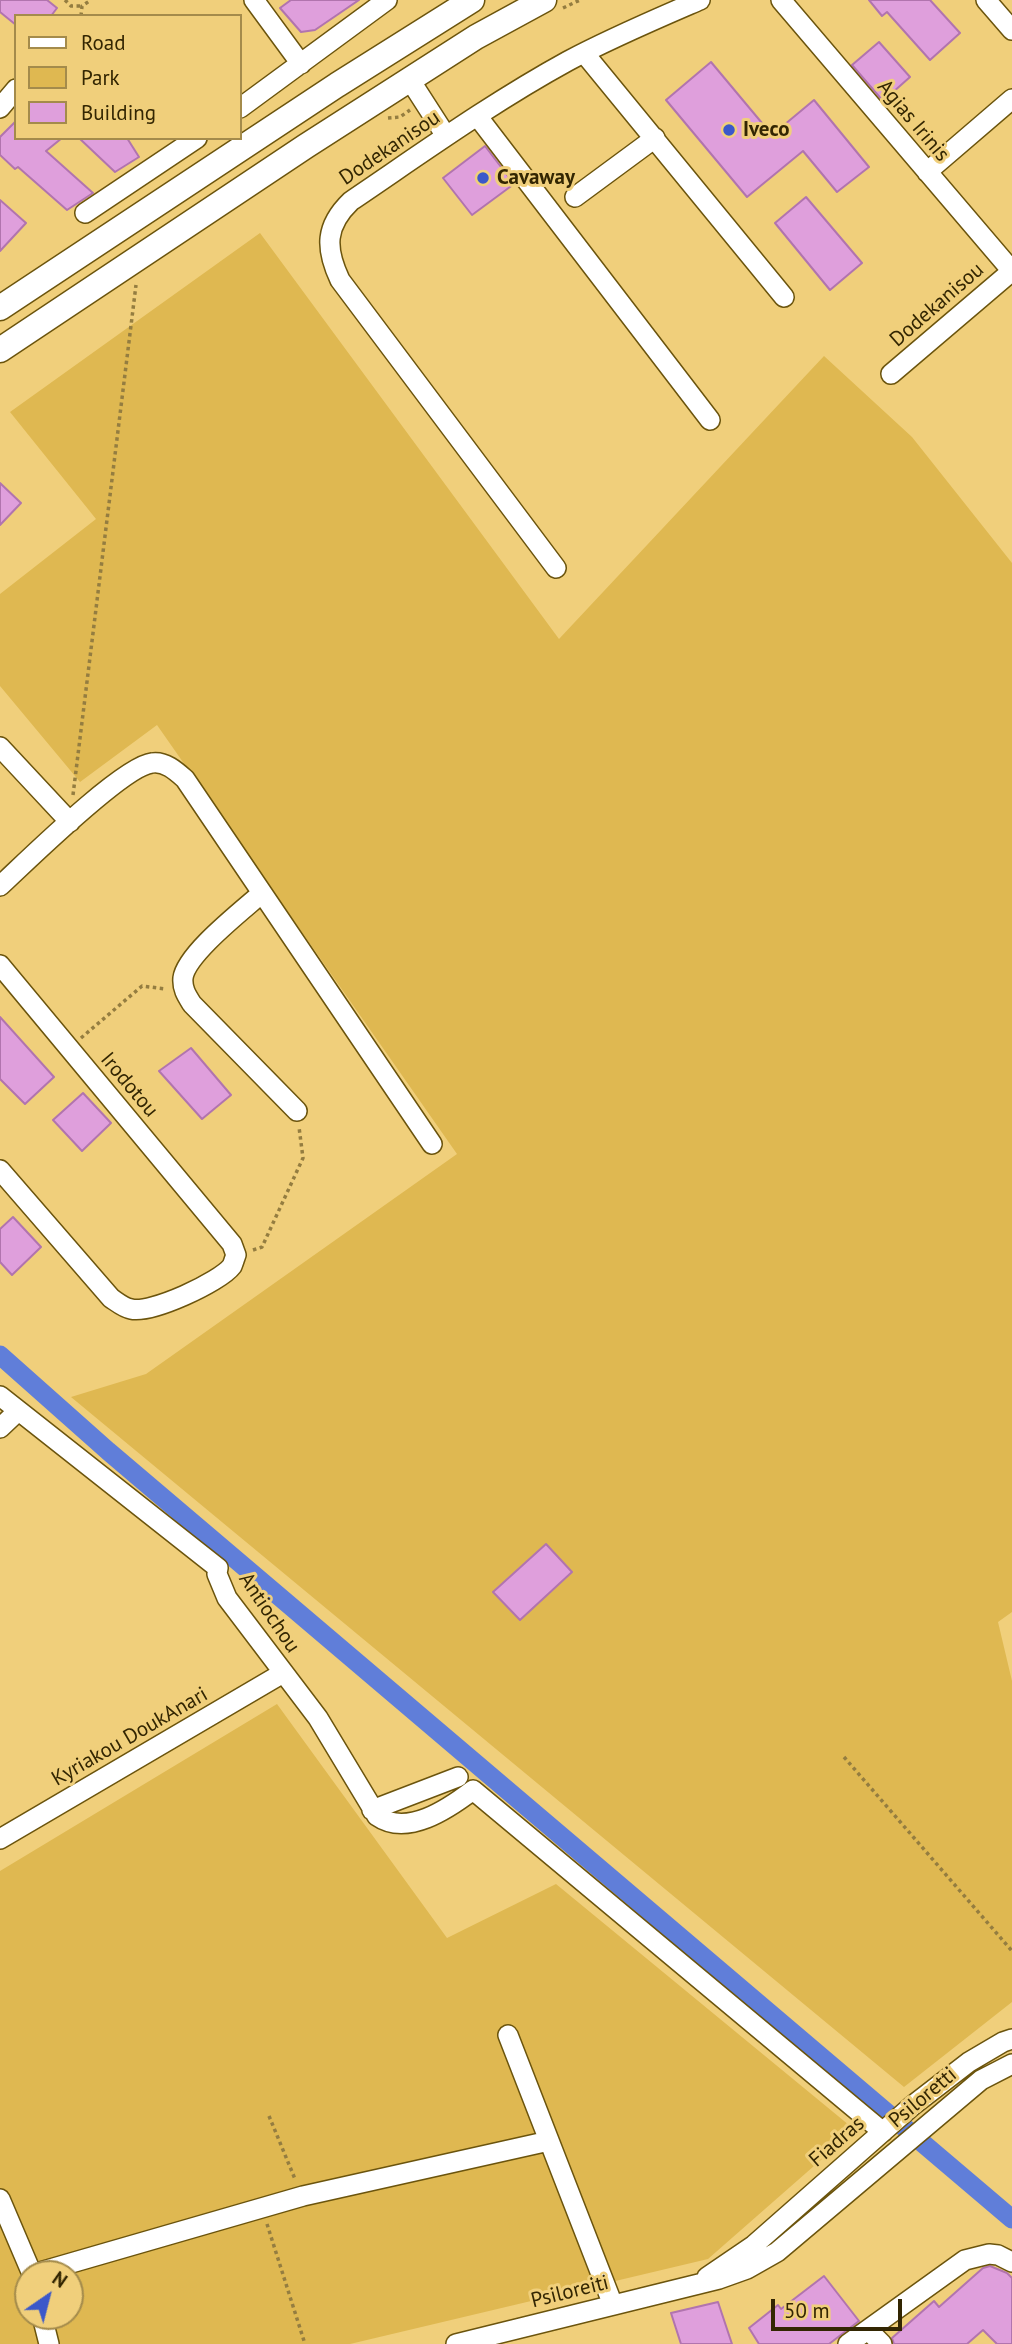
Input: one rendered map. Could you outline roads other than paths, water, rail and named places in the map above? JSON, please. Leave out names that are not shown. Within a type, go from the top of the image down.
[{"type":"main road","points":[[0,308],[326,92],[472,0]]},
{"type":"main road","points":[[0,350],[269,170],[506,19],[544,0]]},
{"type":"street","points":[[254,0],[302,64]]},
{"type":"street","points":[[242,107],[387,0]]},
{"type":"street","name":"Dodekanisou","points":[[556,568],[340,279],[330,251],[331,231],[341,211],[351,201],[446,136],[584,52],[700,0]]},
{"type":"street","name":"Agias Irinis","points":[[781,0],[1012,271]]},
{"type":"street","points":[[986,0],[1012,30]]},
{"type":"street","points":[[584,52],[784,297]]},
{"type":"street","points":[[410,80],[446,136]]},
{"type":"street","points":[[0,108],[14,91]]},
{"type":"street","points":[[927,172],[1012,99]]},
{"type":"street","points":[[478,117],[710,420]]},
{"type":"street","points":[[575,197],[655,138]]},
{"type":"street","points":[[85,213],[174,145]]},
{"type":"street","name":"Dodekanisou","points":[[891,374],[1012,271]]},
{"type":"street","points":[[0,747],[70,822]]},
{"type":"street","points":[[0,886],[123,777],[143,765],[155,762],[166,765],[185,779],[432,1144]]},
{"type":"street","points":[[262,893],[190,960],[183,979],[184,991],[192,1004],[296,1111]]},
{"type":"street","name":"Irodotou","points":[[0,965],[232,1244],[236,1255],[232,1265],[223,1274],[165,1305],[147,1310],[130,1309],[111,1298],[0,1170]]},
{"type":"street","name":"Antiochou","points":[[0,1396],[218,1568],[217,1574],[227,1598],[324,1727],[377,1816],[393,1824],[412,1822],[436,1813],[466,1783],[887,2129]]},
{"type":"street","points":[[0,1428],[18,1411]]},
{"type":"street","name":"Kyriakou DoukAnari","points":[[0,1839],[283,1673]]},
{"type":"street","points":[[508,2035],[613,2305]]},
{"type":"street","name":"Fiadras","points":[[695,2285],[754,2245],[912,2106],[969,2063],[1012,2039]]},
{"type":"street","name":"Psiloretti","points":[[695,2285],[735,2274],[777,2252],[930,2120],[981,2080],[1012,2064]]},
{"type":"street","points":[[81,2260],[303,2196],[549,2141]]},
{"type":"street","points":[[0,2199],[26,2260]]},
{"type":"street","points":[[848,2344],[875,2337],[965,2260],[989,2254],[1012,2262]]},
{"type":"street","name":"Psiloreiti","points":[[456,2344],[478,2341],[695,2285]]},
{"type":"waterway","points":[[0,1355],[108,1451],[1012,2219]]},
{"type":"place","name":"Iveco","points":[[729,130]]},
{"type":"place","name":"Cavaway","points":[[483,178]]}]
